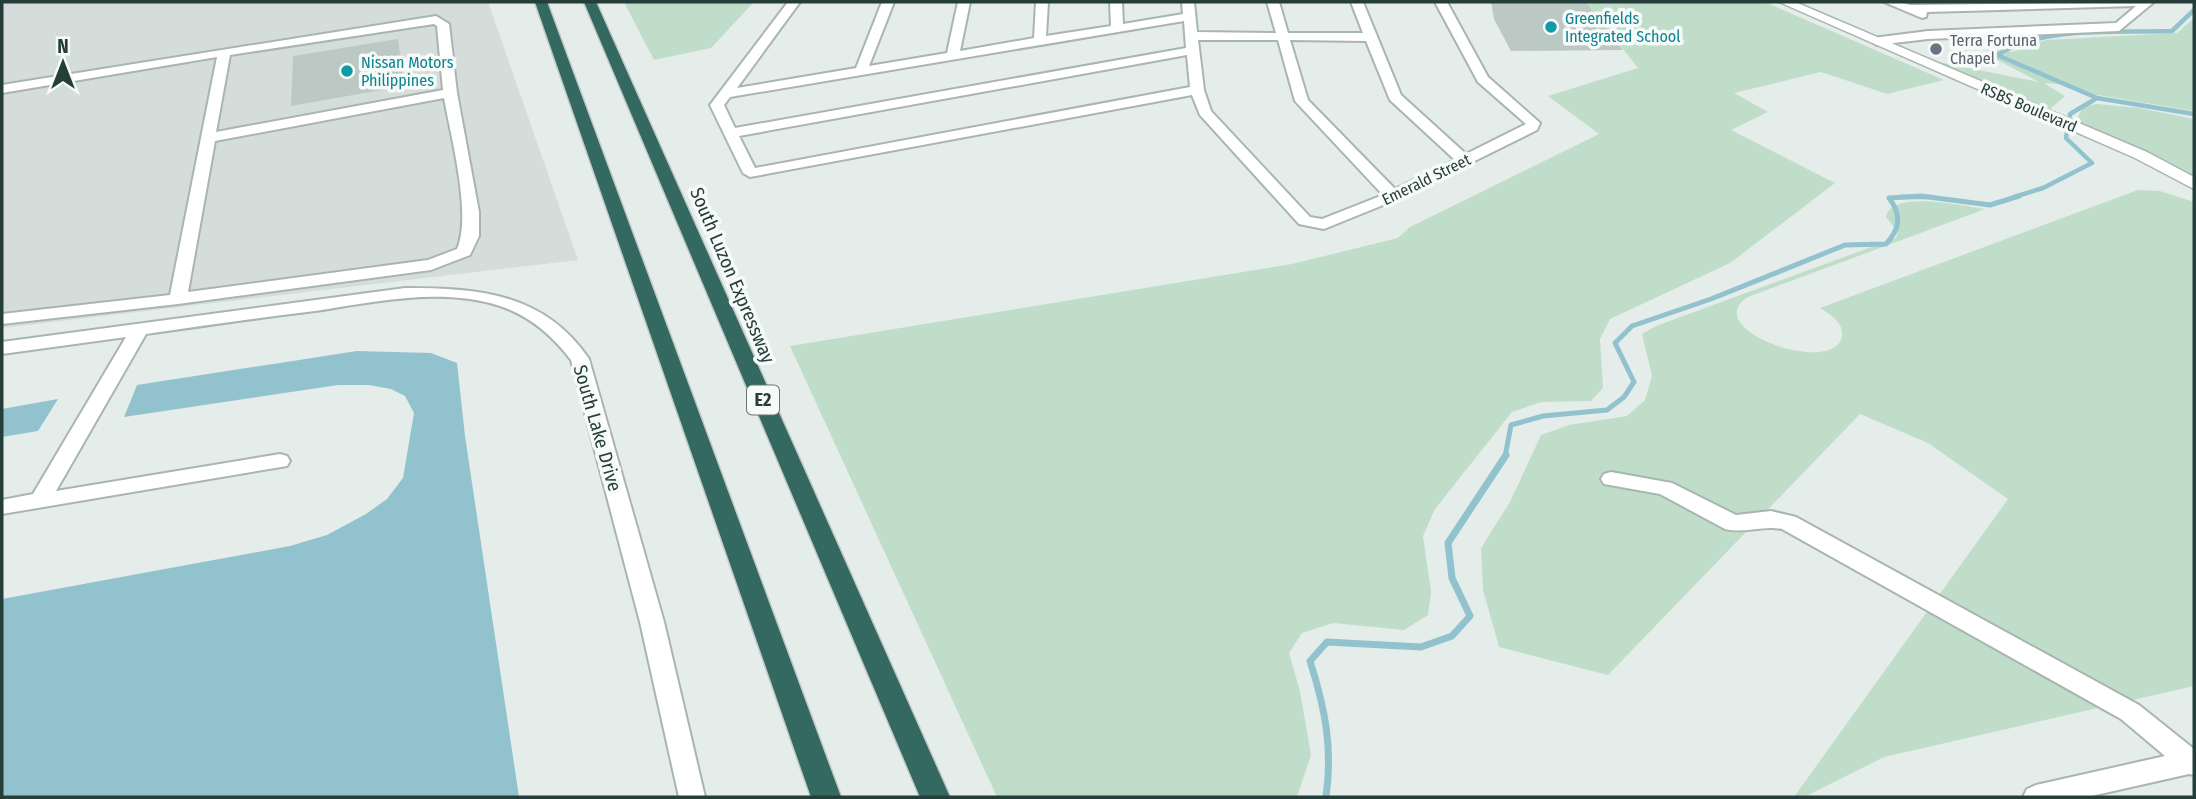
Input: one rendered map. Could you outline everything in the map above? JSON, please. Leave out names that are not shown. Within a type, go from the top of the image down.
[{"type":"highway","points":[[541,2],[826,797]]},
{"type":"highway","name":"South Luzon Expressway","points":[[590,2],[935,797]]},
{"type":"street","points":[[724,94],[1117,28],[1189,9],[1197,90],[750,173],[717,105],[724,94],[794,2]]},
{"type":"street","points":[[861,71],[888,2]]},
{"type":"street","points":[[953,56],[964,2]]},
{"type":"street","points":[[1040,42],[1042,2]]},
{"type":"street","points":[[1116,2],[1117,28]]},
{"type":"street","points":[[1273,2],[1301,101],[1393,196]]},
{"type":"street","points":[[1357,2],[1400,104],[1465,161]]},
{"type":"street","name":"Emerald Street","points":[[1197,90],[1205,112],[1304,221],[1324,224],[1393,196],[1532,127],[1533,123],[1483,79],[1441,2]]},
{"type":"street","name":"RSBS Boulevard","points":[[1785,2],[2096,135],[2194,184]]},
{"type":"street","points":[[1890,2],[1970,33]]},
{"type":"street","points":[[1877,41],[1928,35],[2119,27],[2147,2]]},
{"type":"street","points":[[1910,9],[2147,2]]},
{"type":"street","points":[[2,89],[426,16],[443,24],[450,93],[471,212],[471,236],[464,252],[431,265],[178,299],[2,319]]},
{"type":"street","points":[[730,133],[1193,43],[1283,36],[1372,37]]},
{"type":"street","points":[[178,299],[224,52]]},
{"type":"street","points":[[209,138],[450,93]]},
{"type":"street","name":"South Lake Drive","points":[[2,348],[376,296],[441,292],[471,294],[499,300],[548,322],[567,339],[580,359],[652,622],[692,797]]},
{"type":"street","points":[[40,500],[140,327]]},
{"type":"street","points":[[2,507],[280,461]]},
{"type":"street","points":[[1611,479],[1665,488],[1733,523],[1771,519],[1788,523],[2130,712],[2193,762]]},
{"type":"street","points":[[2036,797],[2093,791],[2193,762]]},
{"type":"shaded area","name":"Nissan Motors Philippines","points":[[2,2],[488,2],[578,260],[2,328]]},
{"type":"green space","points":[[624,2],[754,2],[711,48],[654,60]]},
{"type":"green space","points":[[1586,2],[1765,2],[1944,80],[1887,94],[1821,72],[1734,93],[1768,112],[1731,130],[1835,183],[1730,263],[1610,319],[1600,339],[1603,388],[1591,401],[1541,402],[1512,412],[1435,509],[1423,536],[1431,592],[1428,615],[1404,630],[1333,623],[1302,633],[1289,653],[1300,691],[1311,755],[1297,797],[997,797],[790,346],[1292,264],[1398,238],[1410,227],[1599,134],[1548,96],[1638,68]]},
{"type":"green space","points":[[2194,18],[2194,111],[2080,92],[2067,85],[2044,83],[2065,96],[2049,110],[1933,61],[2039,82],[1986,54],[1987,49],[2012,52],[2046,40],[2177,33]]},
{"type":"green space","points":[[2097,104],[2139,108],[2194,119],[2194,176],[2076,122],[2083,106]]},
{"type":"green space","points":[[2138,190],[2160,191],[2194,202],[2194,686],[1884,757],[1804,797],[1794,797],[2008,499],[1928,443],[1860,414],[1608,675],[1499,647],[1483,590],[1481,548],[1510,502],[1541,435],[1569,425],[1627,416],[1645,400],[1652,376],[1642,334],[1656,326],[1896,238],[1898,232],[1886,217],[1891,208],[1901,204],[1930,201],[1985,209],[1748,297],[1737,310],[1740,322],[1753,334],[1773,344],[1796,351],[1817,352],[1834,348],[1842,336],[1841,327],[1832,316],[1820,308]]},
{"type":"water","points":[[357,351],[431,353],[457,363],[465,436],[519,797],[2,797],[2,599],[290,546],[327,535],[387,499],[403,478],[414,413],[405,396],[391,389],[369,385],[338,385],[124,417],[137,385]]},
{"type":"water","points":[[58,399],[38,431],[2,437],[2,409]]},
{"type":"building","name":"Greenfields Integrated School","points":[[1491,2],[1586,2],[1623,50],[1511,51],[1494,19]]},
{"type":"building","name":"Nissan Motors Philippines","points":[[398,39],[404,86],[291,106],[293,56]]},
{"type":"waterway","points":[[2097,98],[1997,55],[2016,45],[2059,35],[2082,32],[2172,31],[2194,10]]},
{"type":"waterway","points":[[2014,197],[2043,188],[2092,163],[2066,138],[2070,114],[2097,98]]},
{"type":"waterway","points":[[2097,98],[2194,114]]},
{"type":"waterway","points":[[1929,197],[1990,205],[2019,196]]},
{"type":"waterway","points":[[1900,197],[1905,197]]},
{"type":"waterway","points":[[1505,456],[1511,425],[1543,416],[1607,410],[1624,397],[1634,382],[1615,343],[1632,326],[1711,299],[1845,245],[1886,244],[1898,222],[1896,210],[1889,198],[1905,197]]},
{"type":"waterway","points":[[1905,197],[1929,197]]},
{"type":"waterway","points":[[1905,197],[1929,197]]},
{"type":"waterway","points":[[1326,797],[1328,745],[1320,695],[1310,661],[1327,642],[1421,647],[1452,636],[1470,616],[1452,578],[1448,543],[1505,456]]},
{"type":"place","name":"Greenfields Integrated School","points":[[1551,27]]},
{"type":"place","name":"Terra Fortuna Chapel","points":[[1936,49]]},
{"type":"place","name":"Nissan Motors Philippines","points":[[347,71]]}]
